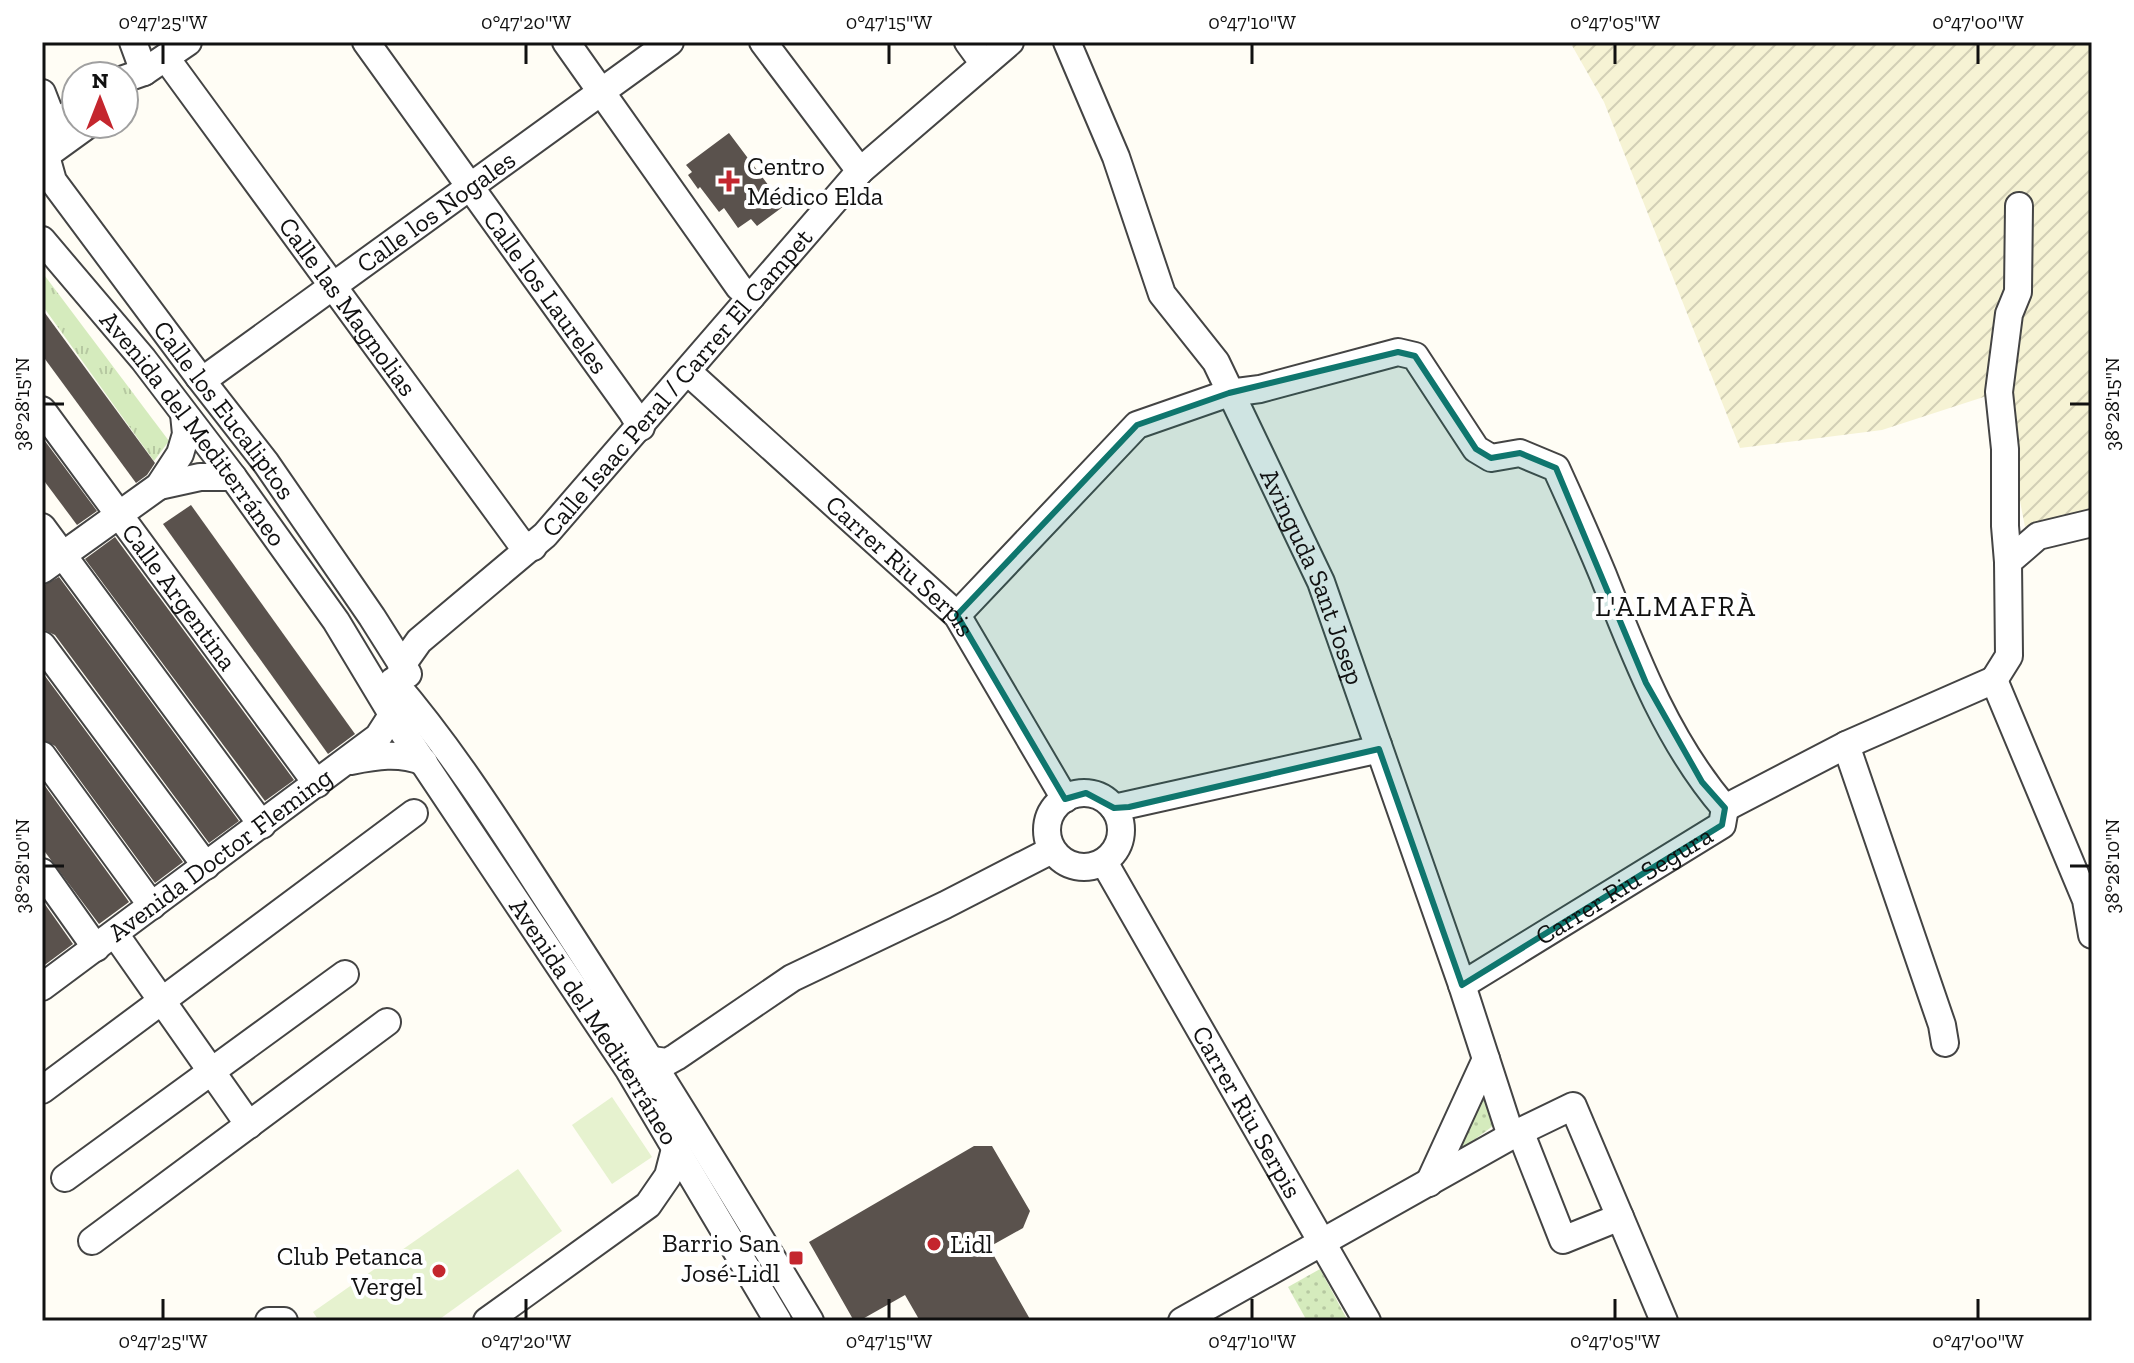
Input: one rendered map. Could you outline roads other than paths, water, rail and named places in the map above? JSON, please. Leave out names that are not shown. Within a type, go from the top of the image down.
[{"type":"street","points":[[140,73],[188,42]]},
{"type":"street","name":"Calle los Laureles","points":[[366,42],[641,427]]},
{"type":"street","points":[[566,42],[739,287],[751,297]]},
{"type":"street","name":"Calle los Nogales","points":[[199,377],[210,375],[670,42]]},
{"type":"street","points":[[763,42],[860,171]]},
{"type":"street","points":[[968,42],[984,64]]},
{"type":"street","name":"Calle Isaac Peral / Carrer El Campet","points":[[400,677],[419,641],[533,547],[641,427],[860,171],[1010,42]]},
{"type":"street","name":"Avinguda Sant Josep","points":[[1067,42],[1116,157],[1162,294],[1216,362],[1321,582],[1486,1059],[1563,1240],[1620,1217]]},
{"type":"street","name":"Calle las Magnolias","points":[[166,58],[520,542],[533,547]]},
{"type":"street","name":"Calle los Eucaliptos","points":[[42,93],[53,181],[266,463],[400,677]]},
{"type":"street","points":[[46,143],[60,127]]},
{"type":"street","points":[[2019,206],[2018,292],[2009,314],[1999,392],[2005,449],[2009,656],[1994,680],[2086,900],[2092,935]]},
{"type":"street","name":"Avenida del Mediterráneo","points":[[42,240],[143,359],[233,477],[336,621],[393,725],[424,762],[629,1070],[778,1321]]},
{"type":"street","points":[[957,615],[1137,425],[1229,393],[1260,389],[1398,352],[1415,356],[1476,449],[1491,458],[1520,453],[1556,468],[1646,683],[1702,782],[1725,808]]},
{"type":"street","name":"Carrer Riu Serpis","points":[[688,372],[957,615],[1065,799]]},
{"type":"street","name":"Calle Argentina","points":[[42,410],[317,784]]},
{"type":"street","points":[[52,562],[159,486],[180,454],[186,434],[184,414]]},
{"type":"street","points":[[159,486],[200,477],[233,477]]},
{"type":"street","points":[[2008,562],[2038,536],[2092,523]]},
{"type":"street","points":[[42,527],[52,562],[262,825]]},
{"type":"street","name":"Avenida del Mediterráneo","points":[[336,621],[400,677],[472,772],[505,835]]},
{"type":"street","points":[[42,645],[206,866]]},
{"type":"street","points":[[393,725],[400,677]]},
{"type":"street","name":"Avenida del Mediterráneo","points":[[400,677],[652,1060],[810,1321]]},
{"type":"street","name":"Carrer Riu Segura","points":[[1462,985],[1722,825],[1725,808],[1846,745],[1994,680]]},
{"type":"street","name":"Avenida del Mediterráneo","points":[[393,725],[430,738],[469,782]]},
{"type":"street","name":"Avenida Doctor Fleming","points":[[42,987],[393,725]]},
{"type":"street","points":[[1114,808],[1371,751],[1378,745]]},
{"type":"street","points":[[1846,745],[1942,1025],[1945,1043]]},
{"type":"street","points":[[42,755],[152,906]]},
{"type":"street","points":[[347,762],[383,755],[424,762]]},
{"type":"street","points":[[1086,793],[1106,800],[1114,808],[1122,831],[1119,843],[1104,862],[1081,867],[1070,865],[1052,850],[1047,828],[1049,816],[1065,799],[1086,793]]},
{"type":"street","points":[[42,1090],[414,813]]},
{"type":"street","points":[[652,1060],[667,1062],[792,978],[958,899],[1052,850]]},
{"type":"street","name":"Carrer Riu Serpis","points":[[1104,862],[1367,1321]]},
{"type":"street","points":[[45,884],[105,941],[161,1001],[249,1125]]},
{"type":"street","points":[[65,1178],[345,974]]},
{"type":"street","points":[[92,1241],[387,1022]]},
{"type":"street","points":[[1429,1183],[1486,1059]]},
{"type":"street","points":[[1185,1320],[1516,1134],[1573,1106],[1664,1321]]},
{"type":"street","points":[[487,1321],[648,1205],[668,1176],[675,1149]]},
{"type":"street","points":[[648,1205],[688,1196],[707,1201]]},
{"type":"street","points":[[269,1321],[284,1321]]},
{"type":"place","name":"Centro Médico Elda","points":[[729,181]]},
{"type":"place","name":"Lidl","points":[[934,1244]]},
{"type":"place","name":"Barrio San José-Lidl","points":[[796,1258]]},
{"type":"place","name":"Club Petanca Vergel","points":[[439,1271]]},
{"type":"district","name":"L'ALMAFRÀ","points":[[1676,606]]}]
